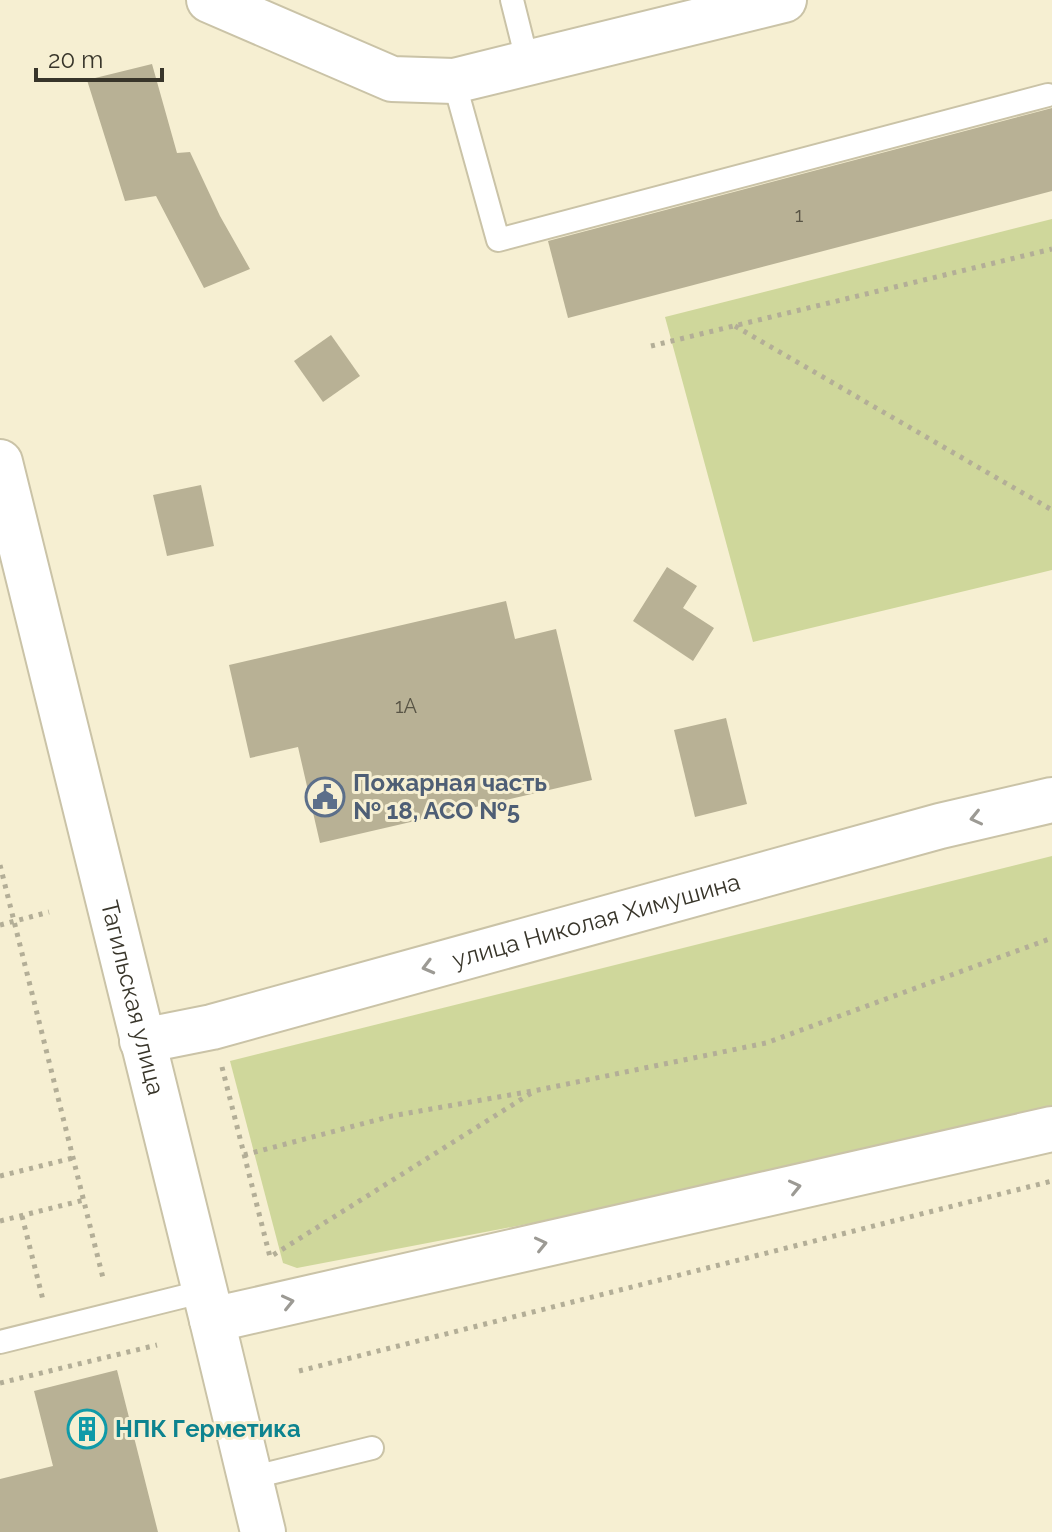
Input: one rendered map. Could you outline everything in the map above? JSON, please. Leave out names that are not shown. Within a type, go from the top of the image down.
[{"type":"main road","points":[[209,0],[392,79],[454,81],[784,0]]},
{"type":"main road","name":"Тагильская улица","points":[[0,462],[263,1532]]},
{"type":"main road","name":"улица Николая Химушина","points":[[142,1041],[212,1027],[940,826],[1052,800]]},
{"type":"main road","points":[[208,1306],[1052,1129]]},
{"type":"lane","points":[[512,0],[528,64]]},
{"type":"lane","points":[[454,81],[498,240],[1048,95]]},
{"type":"lane","points":[[0,1342],[112,1314],[208,1306]]},
{"type":"lane","points":[[250,1478],[372,1448]]},
{"type":"path","points":[[651,346],[1052,249]]},
{"type":"path","points":[[734,326],[1052,510]]},
{"type":"path","points":[[0,865],[112,1314]]},
{"type":"path","points":[[0,925],[49,912]]},
{"type":"path","points":[[244,1155],[392,1116],[538,1090],[766,1043],[1052,938]]},
{"type":"path","points":[[220,1062],[270,1257],[538,1090]]},
{"type":"path","points":[[0,1176],[73,1158]]},
{"type":"path","points":[[299,1371],[1052,1181]]},
{"type":"path","points":[[0,1221],[84,1200]]},
{"type":"path","points":[[22,1216],[50,1329]]},
{"type":"path","points":[[0,1383],[157,1345]]},
{"type":"green space","points":[[1052,219],[1052,570],[753,642],[665,317]]},
{"type":"green space","points":[[1052,856],[1052,1106],[736,1184],[297,1268],[283,1263],[230,1061]]},
{"type":"building","points":[[152,64],[177,153],[190,152],[220,216],[250,269],[204,288],[156,196],[125,201],[87,80]]},
{"type":"building","points":[[1052,108],[1052,191],[568,318],[548,241]]},
{"type":"building","points":[[331,335],[360,376],[323,402],[294,361]]},
{"type":"building","points":[[201,485],[214,546],[167,556],[153,495]]},
{"type":"building","points":[[667,567],[697,586],[683,608],[714,628],[693,661],[633,621]]},
{"type":"building","points":[[506,601],[515,639],[556,629],[592,780],[320,843],[298,747],[250,758],[229,665]]},
{"type":"building","points":[[726,718],[747,804],[695,817],[674,730]]},
{"type":"building","name":"НПК Герметика","points":[[117,1370],[158,1532],[0,1532],[0,1479],[53,1466],[34,1391]]},
{"type":"place","name":"Пожарная часть № 18, АСО №5","points":[[325,797]]},
{"type":"place","name":"НПК Герметика","points":[[87,1429]]}]
